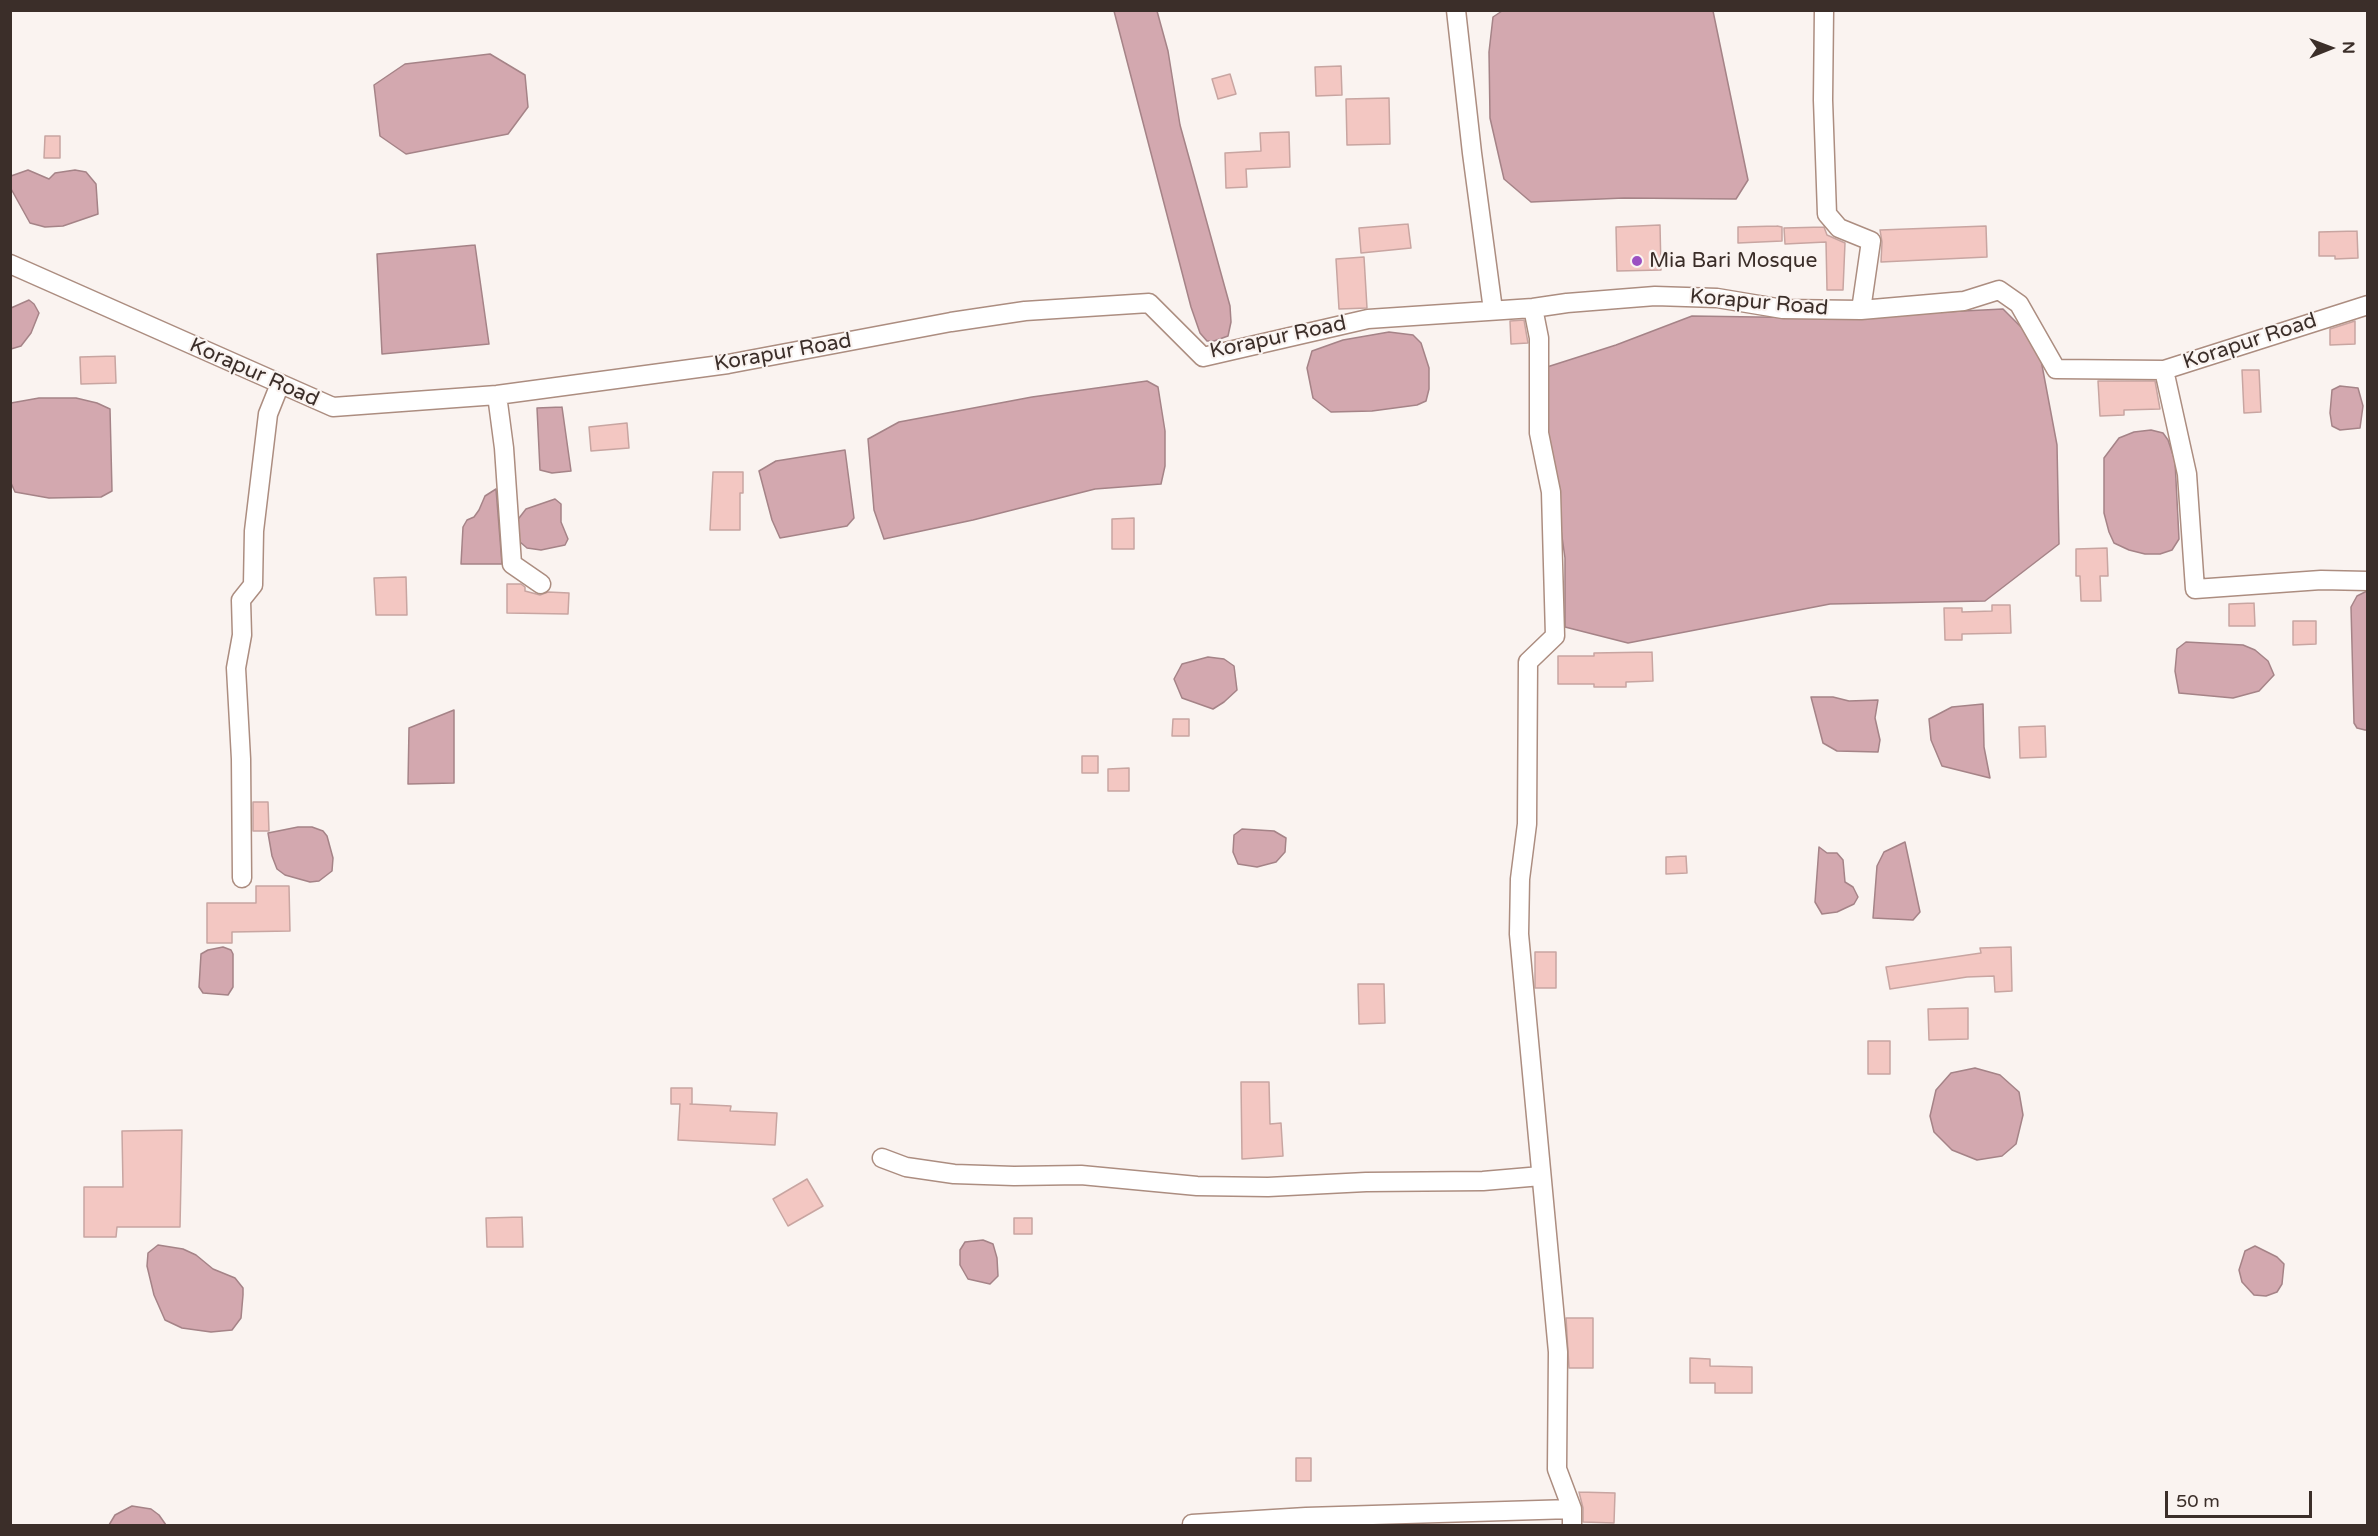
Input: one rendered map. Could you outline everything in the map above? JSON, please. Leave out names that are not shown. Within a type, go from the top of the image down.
[{"type":"street","points":[[1456,10],[1493,310]]},
{"type":"street","points":[[1824,10],[1823,100],[1827,214],[1839,228],[1871,241],[1861,310]]},
{"type":"street","name":"Korapur Road","points":[[10,264],[333,407],[497,395],[728,364],[951,322],[1025,311],[1149,303],[1203,357],[1368,319],[1533,308],[1655,296],[1717,298],[1783,309],[1861,310],[1964,301],[1999,290],[2019,304],[2056,369],[2164,370],[2367,305]]},
{"type":"street","points":[[1192,1524],[1306,1517],[1572,1517],[1557,1469],[1558,1352],[1519,934],[1520,879],[1527,824],[1528,662],[1555,636],[1551,492],[1539,433],[1539,338],[1533,308]]},
{"type":"street","points":[[2164,370],[2187,474],[2195,589],[2321,580],[2367,581]]},
{"type":"street","points":[[242,878],[241,759],[236,668],[242,635],[241,600],[253,585],[254,531],[268,414],[280,384]]},
{"type":"street","points":[[497,395],[504,448],[512,564],[542,584]]},
{"type":"street","points":[[882,1158],[906,1167],[954,1174],[1081,1175],[1197,1186],[1268,1187],[1366,1182],[1483,1181],[1541,1176]]},
{"type":"shaded area","points":[[1114,11],[1157,11],[1168,51],[1180,125],[1230,306],[1231,322],[1228,336],[1214,341],[1207,341],[1200,333],[1191,307]]},
{"type":"shaded area","points":[[1502,11],[1713,11],[1748,180],[1736,199],[1624,198],[1531,202],[1504,179],[1490,118],[1489,52],[1493,17]]},
{"type":"shaded area","points":[[490,54],[525,75],[528,107],[508,134],[406,154],[380,136],[374,85],[405,64]]},
{"type":"shaded area","points":[[28,170],[49,179],[55,173],[75,170],[86,172],[96,184],[98,214],[63,226],[45,227],[30,223],[10,187],[11,176]]},
{"type":"shaded area","points":[[475,245],[489,344],[382,354],[377,254]]},
{"type":"shaded area","points":[[29,300],[39,313],[31,333],[21,346],[11,349],[11,308]]},
{"type":"shaded area","points":[[2003,309],[2038,344],[2057,445],[2059,544],[1985,601],[1830,604],[1628,643],[1565,627],[1565,558],[1547,431],[1547,367],[1616,345],[1692,316],[1823,318]]},
{"type":"shaded area","points":[[1389,332],[1413,335],[1421,343],[1429,368],[1429,389],[1426,401],[1417,405],[1372,411],[1331,412],[1313,398],[1307,368],[1312,351],[1343,340]]},
{"type":"shaded area","points":[[1147,381],[1158,387],[1165,431],[1165,466],[1161,484],[1095,489],[973,520],[884,539],[874,510],[868,439],[899,422],[1032,397]]},
{"type":"shaded area","points":[[2340,386],[2358,388],[2363,406],[2360,428],[2340,430],[2332,426],[2330,413],[2332,390]]},
{"type":"shaded area","points":[[39,398],[76,398],[110,409],[112,491],[101,497],[49,498],[15,492],[11,483],[11,403]]},
{"type":"shaded area","points":[[562,407],[571,471],[552,473],[540,470],[537,408]]},
{"type":"shaded area","points":[[2151,430],[2163,433],[2168,440],[2175,461],[2179,539],[2172,550],[2160,554],[2145,554],[2114,543],[2104,513],[2104,458],[2119,438],[2134,432]]},
{"type":"shaded area","points":[[845,450],[854,518],[847,526],[780,538],[772,520],[759,471],[776,461]]},
{"type":"shaded area","points":[[496,489],[502,564],[461,564],[463,527],[467,520],[474,517],[479,510],[485,496]]},
{"type":"shaded area","points":[[555,499],[561,504],[561,522],[568,539],[565,545],[541,550],[527,548],[520,542],[516,522],[526,509]]},
{"type":"shaded area","points":[[2367,591],[2368,730],[2365,730],[2357,728],[2354,723],[2351,607],[2357,596]]},
{"type":"shaded area","points":[[2186,642],[2243,645],[2255,650],[2268,661],[2274,675],[2259,691],[2233,698],[2179,693],[2175,671],[2177,649]]},
{"type":"shaded area","points":[[1208,657],[1224,659],[1234,666],[1237,690],[1213,709],[1182,698],[1174,679],[1182,664]]},
{"type":"shaded area","points":[[1811,697],[1833,697],[1849,701],[1878,700],[1875,718],[1880,740],[1878,752],[1837,751],[1823,743]]},
{"type":"shaded area","points":[[1983,704],[1984,747],[1990,778],[1942,766],[1931,740],[1929,719],[1952,707]]},
{"type":"shaded area","points":[[454,710],[454,783],[408,784],[409,728]]},
{"type":"shaded area","points":[[298,827],[312,827],[323,831],[327,836],[333,858],[332,871],[319,881],[310,882],[285,875],[277,869],[268,833]]},
{"type":"shaded area","points":[[1242,829],[1274,831],[1286,838],[1285,852],[1276,862],[1257,867],[1238,864],[1233,852],[1234,835]]},
{"type":"shaded area","points":[[1905,842],[1920,912],[1913,920],[1873,918],[1877,866],[1884,852]]},
{"type":"shaded area","points":[[1819,847],[1827,853],[1837,853],[1843,860],[1845,882],[1853,887],[1858,897],[1854,904],[1837,912],[1822,914],[1815,902]]},
{"type":"shaded area","points":[[223,947],[231,950],[233,954],[233,987],[228,995],[203,993],[199,987],[201,954]]},
{"type":"shaded area","points":[[1975,1068],[2000,1075],[2019,1092],[2023,1115],[2016,1144],[2002,1156],[1977,1160],[1952,1150],[1934,1132],[1930,1116],[1936,1090],[1951,1073]]},
{"type":"shaded area","points":[[983,1240],[993,1244],[997,1258],[998,1276],[990,1284],[968,1279],[960,1265],[960,1250],[965,1242]]},
{"type":"shaded area","points":[[158,1245],[183,1249],[196,1255],[213,1269],[235,1278],[243,1288],[243,1295],[241,1318],[232,1330],[211,1332],[182,1328],[165,1320],[154,1295],[147,1266],[148,1253]]},
{"type":"shaded area","points":[[2255,1246],[2277,1257],[2284,1264],[2282,1284],[2277,1292],[2266,1296],[2254,1295],[2242,1282],[2239,1270],[2245,1251]]},
{"type":"shaded area","points":[[132,1506],[151,1509],[166,1525],[109,1525],[115,1515]]},
{"type":"building","points":[[1341,66],[1342,95],[1316,96],[1315,67]]},
{"type":"building","points":[[1230,74],[1236,94],[1218,99],[1212,79]]},
{"type":"building","points":[[1389,98],[1390,144],[1347,145],[1346,99]]},
{"type":"building","points":[[1289,132],[1290,167],[1246,169],[1247,187],[1226,188],[1225,153],[1261,151],[1260,133]]},
{"type":"building","points":[[45,136],[60,136],[60,158],[44,158]]},
{"type":"building","points":[[1408,224],[1411,248],[1361,253],[1359,228]]},
{"type":"building","name":"Mia Bari Mosque","points":[[1660,225],[1661,270],[1617,271],[1616,227]]},
{"type":"building","points":[[1986,226],[1987,257],[1881,262],[1880,230]]},
{"type":"building","points":[[1738,227],[1782,227],[1782,241],[1738,243]]},
{"type":"building","points":[[1824,227],[1827,235],[1845,243],[1843,290],[1827,290],[1826,242],[1785,244],[1784,228]]},
{"type":"building","points":[[2357,231],[2358,258],[2335,259],[2335,256],[2319,256],[2319,232]]},
{"type":"building","points":[[1364,257],[1367,308],[1339,309],[1336,259]]},
{"type":"building","points":[[1524,320],[1528,343],[1511,344],[1510,321]]},
{"type":"building","points":[[2355,321],[2355,344],[2330,345],[2330,329]]},
{"type":"building","points":[[115,356],[116,383],[81,384],[80,357]]},
{"type":"building","points":[[2242,370],[2259,370],[2261,412],[2244,413]]},
{"type":"building","points":[[2098,381],[2155,381],[2160,409],[2124,410],[2124,415],[2100,416]]},
{"type":"building","points":[[627,423],[629,448],[591,451],[589,427]]},
{"type":"building","points":[[713,472],[743,472],[743,493],[740,493],[740,530],[710,530]]},
{"type":"building","points":[[1134,518],[1134,549],[1112,549],[1112,519]]},
{"type":"building","points":[[2107,548],[2108,576],[2100,576],[2101,601],[2081,601],[2080,576],[2076,576],[2076,549]]},
{"type":"building","points":[[406,577],[407,615],[376,615],[374,578]]},
{"type":"building","points":[[507,584],[521,584],[525,587],[525,591],[540,595],[548,592],[569,593],[568,614],[507,613]]},
{"type":"building","points":[[2254,603],[2255,626],[2229,626],[2229,604]]},
{"type":"building","points":[[1992,605],[2010,605],[2011,633],[1962,634],[1962,640],[1945,640],[1944,608],[1962,608],[1962,612],[1992,611]]},
{"type":"building","points":[[2293,621],[2316,621],[2316,644],[2293,645]]},
{"type":"building","points":[[1652,652],[1653,681],[1626,682],[1626,687],[1558,684],[1558,656]]},
{"type":"building","points":[[1173,719],[1189,719],[1189,736],[1172,736]]},
{"type":"building","points":[[2045,726],[2046,757],[2020,758],[2019,727]]},
{"type":"building","points":[[1082,756],[1098,756],[1098,773],[1082,773]]},
{"type":"building","points":[[1129,768],[1129,791],[1108,791],[1108,769]]},
{"type":"building","points":[[253,802],[268,802],[269,831],[253,831]]},
{"type":"building","points":[[1686,856],[1687,873],[1666,874],[1666,857]]},
{"type":"building","points":[[256,886],[289,886],[290,931],[232,932],[232,943],[207,943],[207,903],[256,903]]},
{"type":"building","points":[[2011,947],[2012,991],[1995,992],[1994,976],[1967,977],[1890,989],[1886,967],[1981,953],[1980,948]]},
{"type":"building","points":[[1535,952],[1556,952],[1556,988],[1535,988]]},
{"type":"building","points":[[1358,984],[1384,984],[1385,1023],[1359,1024]]},
{"type":"building","points":[[1968,1008],[1968,1039],[1929,1040],[1928,1009]]},
{"type":"building","points":[[1868,1041],[1890,1041],[1890,1074],[1868,1074]]},
{"type":"building","points":[[1241,1082],[1269,1082],[1270,1124],[1281,1123],[1283,1156],[1242,1159]]},
{"type":"building","points":[[671,1088],[692,1088],[692,1104],[690,1104],[731,1106],[730,1111],[777,1113],[775,1145],[678,1140],[680,1104],[671,1104]]},
{"type":"building","points":[[182,1130],[180,1227],[117,1227],[116,1237],[84,1237],[84,1187],[123,1187],[122,1131]]},
{"type":"building","points":[[807,1179],[823,1206],[788,1226],[773,1199]]},
{"type":"building","points":[[522,1217],[523,1247],[487,1247],[486,1218]]},
{"type":"building","points":[[1014,1218],[1032,1218],[1032,1234],[1014,1234]]},
{"type":"building","points":[[1566,1318],[1593,1318],[1593,1368],[1569,1368]]},
{"type":"building","points":[[1690,1358],[1710,1359],[1710,1366],[1752,1367],[1752,1393],[1715,1393],[1715,1383],[1690,1383]]},
{"type":"building","points":[[1296,1458],[1311,1458],[1311,1481],[1296,1481]]},
{"type":"building","points":[[1579,1492],[1615,1493],[1614,1523],[1583,1522],[1583,1508]]},
{"type":"place","name":"Mia Bari Mosque","points":[[1637,261]]}]
